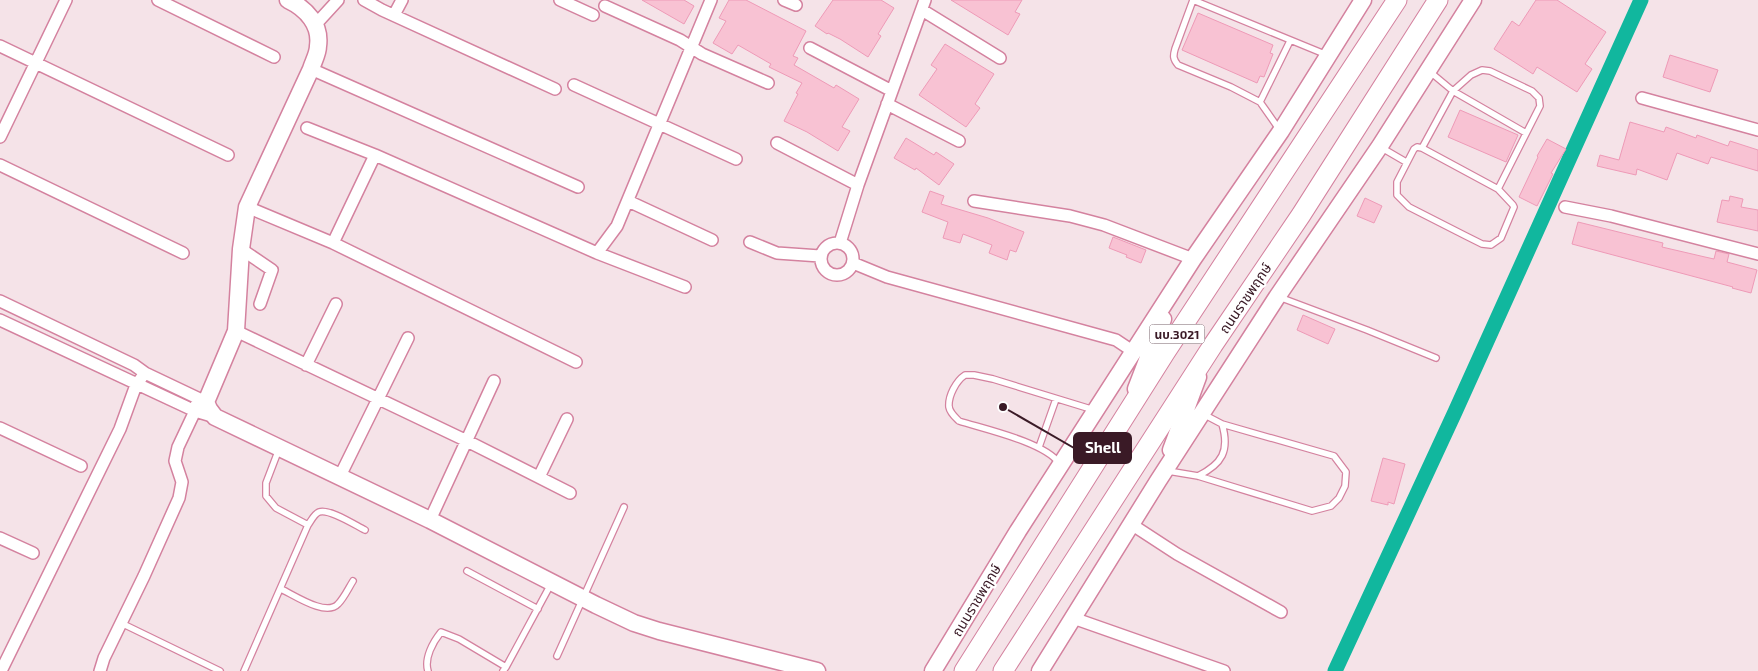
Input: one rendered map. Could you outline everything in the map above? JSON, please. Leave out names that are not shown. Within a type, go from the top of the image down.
[{"type":"main road","points":[[288,0],[301,8],[316,24],[319,46],[311,69],[247,207],[241,250],[236,331],[200,404],[209,409],[216,417],[430,520],[634,623],[817,671]]},
{"type":"main road","name":"ถนนราชพฤกษ์","points":[[933,671],[1018,531],[1193,258],[1280,131],[1363,0]]},
{"type":"main road","name":"ถนนราชพฤกษ์","points":[[964,671],[1165,353],[1397,0]]},
{"type":"main road","name":"ถนนราชพฤกษ์","points":[[1003,671],[1213,345],[1301,215],[1438,0]]},
{"type":"main road","name":"ถนนราชพฤกษ์","points":[[1040,671],[1131,524],[1277,297],[1380,146],[1473,0]]},
{"type":"main road","points":[[1125,417],[1175,288]]},
{"type":"main road","points":[[1162,476],[1199,376],[1213,345]]},
{"type":"street","points":[[0,137],[66,0]]},
{"type":"street","points":[[158,0],[274,57]]},
{"type":"street","points":[[316,24],[338,0]]},
{"type":"street","points":[[364,0],[555,88]]},
{"type":"street","points":[[394,15],[402,0]]},
{"type":"street","points":[[560,0],[593,15]]},
{"type":"street","points":[[597,253],[617,226],[712,0]]},
{"type":"street","points":[[784,0],[796,5]]},
{"type":"street","points":[[840,243],[858,184],[922,3],[1000,58]]},
{"type":"street","points":[[605,6],[680,40],[702,54],[768,83]]},
{"type":"street","points":[[0,46],[228,155]]},
{"type":"street","points":[[810,48],[892,91]]},
{"type":"street","points":[[311,69],[578,187]]},
{"type":"street","points":[[574,85],[736,159]]},
{"type":"street","points":[[1642,98],[1758,130]]},
{"type":"street","points":[[887,104],[958,141]]},
{"type":"street","points":[[307,128],[375,155],[597,253],[685,287]]},
{"type":"street","points":[[777,143],[858,184]]},
{"type":"street","points":[[333,242],[375,155]]},
{"type":"street","points":[[0,165],[183,253]]},
{"type":"street","points":[[628,201],[712,240]]},
{"type":"street","points":[[974,201],[1070,216],[1096,223],[1193,258]]},
{"type":"street","points":[[247,207],[333,242],[576,362]]},
{"type":"street","points":[[1565,207],[1611,216],[1758,254]]},
{"type":"street","points":[[750,242],[777,253],[820,256]]},
{"type":"street","points":[[840,243],[851,250],[853,263],[846,274],[833,276],[822,268],[820,256],[828,245],[840,243]]},
{"type":"street","points":[[241,250],[272,270],[260,304]]},
{"type":"street","points":[[853,263],[886,277],[1116,340],[1134,352]]},
{"type":"street","points":[[0,301],[134,365],[200,404]]},
{"type":"street","points":[[306,365],[336,304]]},
{"type":"street","points":[[0,320],[136,385],[200,404]]},
{"type":"street","points":[[236,331],[468,441],[570,493]]},
{"type":"street","points":[[340,476],[408,338]]},
{"type":"street","points":[[1,671],[120,429],[136,385],[145,373]]},
{"type":"street","points":[[430,520],[494,382]]},
{"type":"street","points":[[100,671],[179,498],[182,482],[175,461],[178,447],[200,404]]},
{"type":"street","points":[[539,477],[567,418]]},
{"type":"street","points":[[0,428],[81,466]]},
{"type":"street","points":[[1131,524],[1177,554],[1281,612]]},
{"type":"street","points":[[0,538],[33,553]]},
{"type":"street","points":[[1073,618],[1224,671]]},
{"type":"lane","points":[[1280,131],[1260,102],[1178,65],[1174,60],[1175,49],[1193,0],[1328,55]]},
{"type":"lane","points":[[1260,102],[1290,41]]},
{"type":"lane","points":[[1428,70],[1453,91],[1526,133]]},
{"type":"lane","points":[[1422,148],[1453,91],[1471,76],[1482,70],[1490,71],[1520,84],[1539,98],[1540,106],[1498,189]]},
{"type":"lane","points":[[1380,146],[1406,162]]},
{"type":"lane","points":[[1422,148],[1498,189],[1514,207],[1501,238],[1491,245],[1482,244],[1409,207],[1397,195],[1397,182],[1406,162],[1414,149],[1422,148]]},
{"type":"lane","points":[[1277,297],[1436,358]]},
{"type":"lane","points":[[1061,466],[1055,457],[1039,447],[959,421],[953,415],[950,408],[950,398],[955,385],[965,375],[974,375],[1096,410]]},
{"type":"lane","points":[[1039,447],[1056,399]]},
{"type":"lane","points":[[1162,476],[1198,476],[1312,512],[1331,506],[1339,498],[1345,486],[1346,472],[1334,456],[1222,424],[1202,414]]},
{"type":"lane","points":[[1198,476],[1212,469],[1222,457],[1225,447],[1225,436],[1222,424]]},
{"type":"lane","points":[[280,447],[266,483],[266,496],[276,508],[308,525]]},
{"type":"lane","points":[[557,656],[624,507]]},
{"type":"lane","points":[[244,671],[308,525],[319,512],[329,512],[365,530]]},
{"type":"lane","points":[[467,571],[538,608]]},
{"type":"lane","points":[[281,589],[321,609],[331,609],[337,605],[353,581]]},
{"type":"lane","points":[[428,671],[426,666],[432,642],[440,632],[460,639],[504,669],[552,583]]},
{"type":"lane","points":[[121,623],[220,671]]},
{"type":"building","points":[[642,0],[684,0],[694,6],[684,24]]},
{"type":"building","points":[[729,0],[746,0],[806,31],[793,56],[798,58],[794,65],[834,88],[836,85],[859,99],[842,127],[850,131],[838,151],[807,132],[784,121],[802,83],[769,67],[771,64],[738,45],[732,54],[713,43],[726,21],[719,18]]},
{"type":"building","points":[[833,0],[881,0],[894,8],[878,34],[881,36],[868,57],[815,26]]},
{"type":"building","points":[[951,0],[1022,0],[1015,12],[1020,14],[1008,35]]},
{"type":"building","points":[[1536,0],[1557,0],[1606,32],[1585,64],[1592,69],[1577,92],[1537,67],[1533,74],[1494,49],[1512,21],[1519,26]]},
{"type":"building","points":[[1198,13],[1273,45],[1270,53],[1273,54],[1264,77],[1260,76],[1257,83],[1182,50]]},
{"type":"building","points":[[945,44],[994,74],[975,104],[980,108],[966,127],[919,95],[937,69],[931,65]]},
{"type":"building","points":[[1670,55],[1718,70],[1710,92],[1663,77]]},
{"type":"building","points":[[1460,110],[1518,135],[1506,162],[1448,137]]},
{"type":"building","points":[[1630,122],[1664,132],[1666,127],[1696,138],[1697,135],[1728,146],[1730,141],[1758,150],[1758,171],[1711,157],[1708,164],[1677,153],[1667,180],[1637,169],[1636,175],[1597,166],[1600,155],[1619,160]]},
{"type":"building","points":[[906,138],[934,155],[936,152],[954,164],[939,185],[916,168],[915,170],[894,158]]},
{"type":"building","points":[[1547,139],[1566,149],[1551,173],[1553,174],[1537,206],[1519,197],[1537,156]]},
{"type":"building","points":[[930,191],[944,196],[941,204],[988,218],[1024,232],[1016,252],[1010,250],[1007,260],[989,253],[992,245],[963,234],[960,243],[943,238],[948,222],[922,212]]},
{"type":"building","points":[[1730,196],[1743,199],[1741,207],[1758,210],[1758,231],[1717,222],[1722,200],[1729,201]]},
{"type":"building","points":[[1365,198],[1382,206],[1374,223],[1357,216]]},
{"type":"building","points":[[1578,222],[1663,243],[1662,247],[1714,259],[1716,251],[1729,254],[1727,262],[1757,270],[1751,293],[1572,244]]},
{"type":"building","points":[[1113,237],[1146,250],[1141,263],[1109,248]]},
{"type":"building","points":[[1303,315],[1335,329],[1328,344],[1297,330]]},
{"type":"building","points":[[1383,458],[1405,464],[1394,504],[1388,502],[1388,505],[1371,501]]},
{"type":"waterway","points":[[1335,671],[1455,412],[1641,0]]},
{"type":"place","name":"Shell","points":[[1003,407]]}]
